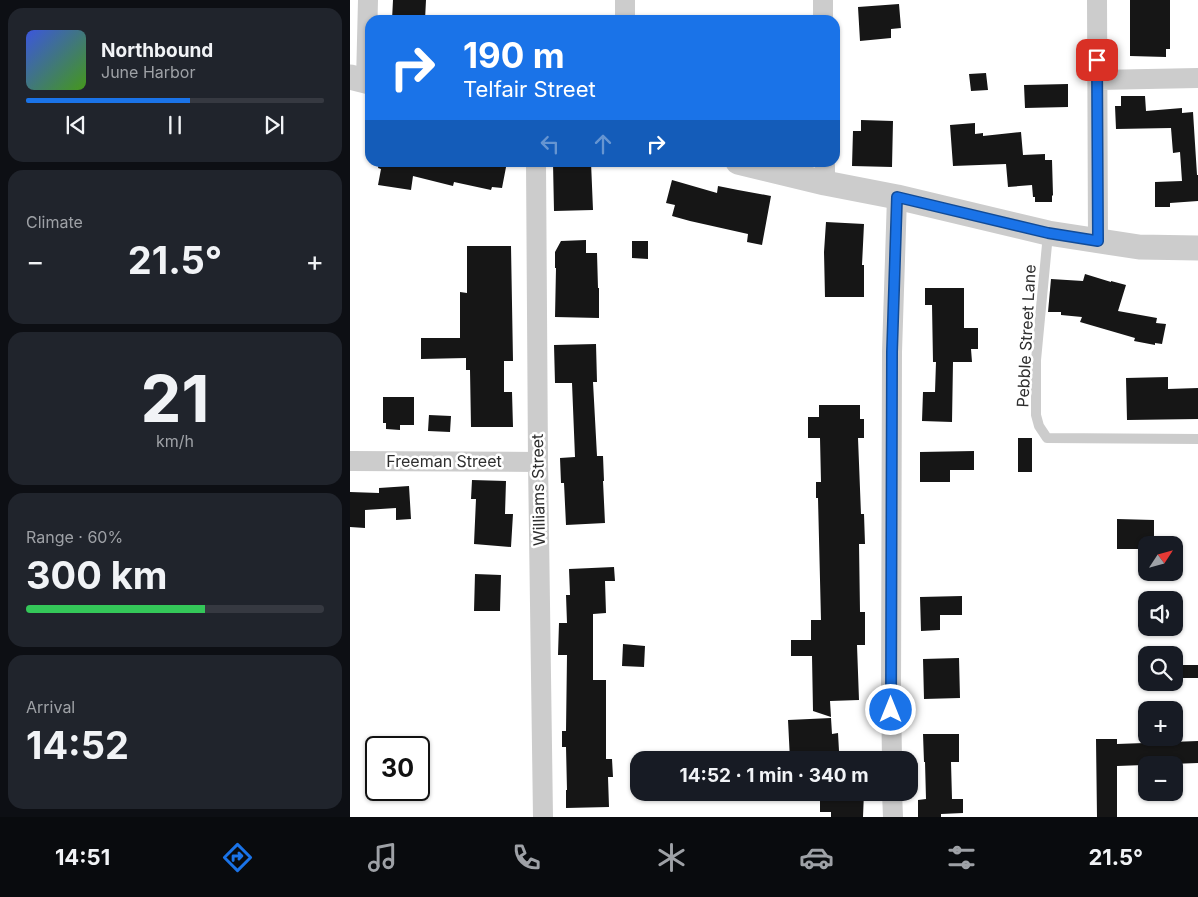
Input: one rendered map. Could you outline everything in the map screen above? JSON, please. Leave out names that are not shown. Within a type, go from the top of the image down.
[{"type":"street","points":[[367,15],[368,0]]},
{"type":"street","points":[[625,0],[625,15]]},
{"type":"street","points":[[823,0],[823,15]]},
{"type":"street","points":[[1096,0],[1098,241]]},
{"type":"street","points":[[362,80],[365,40]]},
{"type":"street","points":[[1097,80],[1198,78]]},
{"type":"street","name":"Williams Street","points":[[536,167],[543,817]]},
{"type":"street","points":[[778,167],[825,173],[897,197],[1048,233],[1139,247],[1198,248]]},
{"type":"street","points":[[892,751],[892,362],[897,197]]},
{"type":"street","name":"Freeman Street","points":[[350,461],[538,462]]},
{"type":"street","points":[[892,801],[893,817]]},
{"type":"lane","name":"Pebble Street Lane","points":[[1048,233],[1036,360],[1036,415],[1039,426],[1047,438],[1198,438]]},
{"type":"building","points":[[393,0],[426,0],[425,15],[392,15]]},
{"type":"building","points":[[1130,0],[1170,0],[1170,49],[1166,49],[1166,57],[1130,56]]},
{"type":"building","points":[[899,4],[901,28],[891,29],[891,38],[860,41],[858,7]]},
{"type":"building","points":[[986,73],[988,90],[971,91],[969,74]]},
{"type":"building","points":[[1068,84],[1068,107],[1025,108],[1024,85]]},
{"type":"building","points":[[1121,96],[1145,96],[1146,111],[1182,108],[1182,113],[1193,112],[1198,201],[1170,203],[1170,207],[1155,207],[1155,182],[1182,181],[1180,152],[1173,153],[1171,128],[1116,129],[1115,106],[1121,106]]},
{"type":"building","points":[[861,120],[893,121],[892,167],[852,166],[853,131],[861,131]]},
{"type":"building","points":[[975,123],[975,134],[983,133],[983,136],[1021,132],[1023,155],[1045,154],[1045,160],[1052,160],[1052,202],[1035,202],[1032,185],[1008,187],[1006,164],[953,166],[950,125]]},
{"type":"building","points":[[506,167],[502,188],[492,187],[491,190],[454,182],[453,186],[413,176],[411,190],[378,185],[381,169],[378,168]]},
{"type":"building","points":[[553,167],[591,167],[593,210],[554,211]]},
{"type":"building","points":[[672,180],[717,193],[718,186],[771,196],[762,245],[747,242],[748,234],[672,216],[675,205],[666,203]]},
{"type":"building","points":[[826,222],[864,224],[862,265],[864,265],[864,297],[825,297],[824,252]]},
{"type":"building","points":[[586,240],[586,253],[597,253],[599,318],[555,317],[555,252],[561,241]]},
{"type":"building","points":[[632,241],[648,241],[648,259],[632,258]]},
{"type":"building","points":[[467,246],[511,246],[513,361],[504,361],[504,392],[512,392],[513,427],[471,427],[470,370],[466,370],[466,358],[421,359],[421,338],[460,338],[460,292],[467,293]]},
{"type":"building","points":[[1085,274],[1126,285],[1118,311],[1157,318],[1156,323],[1166,324],[1162,344],[1155,343],[1155,345],[1134,341],[1135,338],[1080,322],[1082,317],[1061,315],[1061,312],[1048,312],[1051,279],[1083,281]]},
{"type":"building","points":[[925,288],[964,288],[964,328],[978,328],[978,349],[971,349],[972,362],[953,362],[952,422],[922,421],[923,392],[935,392],[936,362],[933,362],[932,305],[925,305]]},
{"type":"building","points":[[596,344],[597,382],[593,382],[597,456],[603,456],[605,523],[566,525],[564,483],[561,483],[560,458],[575,457],[572,383],[555,383],[554,345]]},
{"type":"building","points":[[1168,377],[1168,389],[1198,388],[1198,419],[1127,420],[1126,378]]},
{"type":"building","points":[[383,397],[414,397],[414,425],[400,425],[400,430],[386,429],[386,423],[383,423]]},
{"type":"building","points":[[819,405],[860,405],[860,419],[864,419],[864,438],[858,438],[861,514],[864,514],[865,544],[859,544],[860,612],[865,612],[865,645],[857,645],[859,700],[830,701],[831,717],[813,711],[812,656],[791,656],[791,640],[811,640],[811,620],[821,620],[818,498],[816,498],[816,482],[821,482],[820,438],[808,438],[808,417],[819,417]]},
{"type":"building","points":[[429,415],[451,416],[450,432],[428,431]]},
{"type":"building","points":[[1018,438],[1032,438],[1032,472],[1018,472]]},
{"type":"building","points":[[974,451],[974,470],[950,470],[950,482],[920,482],[920,452]]},
{"type":"building","points":[[472,480],[506,481],[505,514],[513,514],[511,547],[474,544],[476,499],[471,499]]},
{"type":"building","points":[[409,486],[411,519],[396,520],[396,508],[365,510],[365,528],[350,527],[350,492],[379,493],[379,488]]},
{"type":"building","points":[[1117,519],[1154,520],[1154,536],[1138,536],[1138,549],[1117,549]]},
{"type":"building","points":[[614,567],[615,581],[605,581],[606,613],[593,614],[593,680],[606,680],[606,759],[612,759],[613,777],[608,777],[609,807],[566,808],[566,747],[562,747],[562,731],[566,731],[567,655],[558,655],[559,623],[567,623],[566,595],[570,595],[569,569]]},
{"type":"building","points":[[475,574],[501,575],[500,611],[474,611]]},
{"type":"building","points":[[962,596],[962,615],[940,615],[940,630],[921,631],[920,597]]},
{"type":"building","points":[[623,644],[645,646],[644,667],[622,666]]},
{"type":"building","points":[[959,658],[960,698],[924,699],[923,659]]},
{"type":"building","points":[[1183,665],[1198,665],[1198,678],[1183,678]]},
{"type":"building","points":[[831,718],[832,734],[838,733],[839,751],[790,751],[788,720]]},
{"type":"building","points":[[923,734],[959,734],[959,762],[951,762],[952,799],[963,799],[963,813],[941,814],[941,817],[918,817],[918,800],[926,799]]},
{"type":"building","points":[[1096,739],[1117,739],[1117,744],[1138,743],[1138,746],[1183,746],[1183,742],[1198,741],[1198,763],[1183,764],[1183,756],[1138,756],[1138,765],[1117,766],[1117,817],[1097,817]]},
{"type":"building","points":[[820,801],[864,801],[863,817],[831,817],[831,812],[820,812]]},
{"type":"route","points":[[891,710],[892,352],[897,197],[1048,233],[1098,241],[1097,60]]}]
